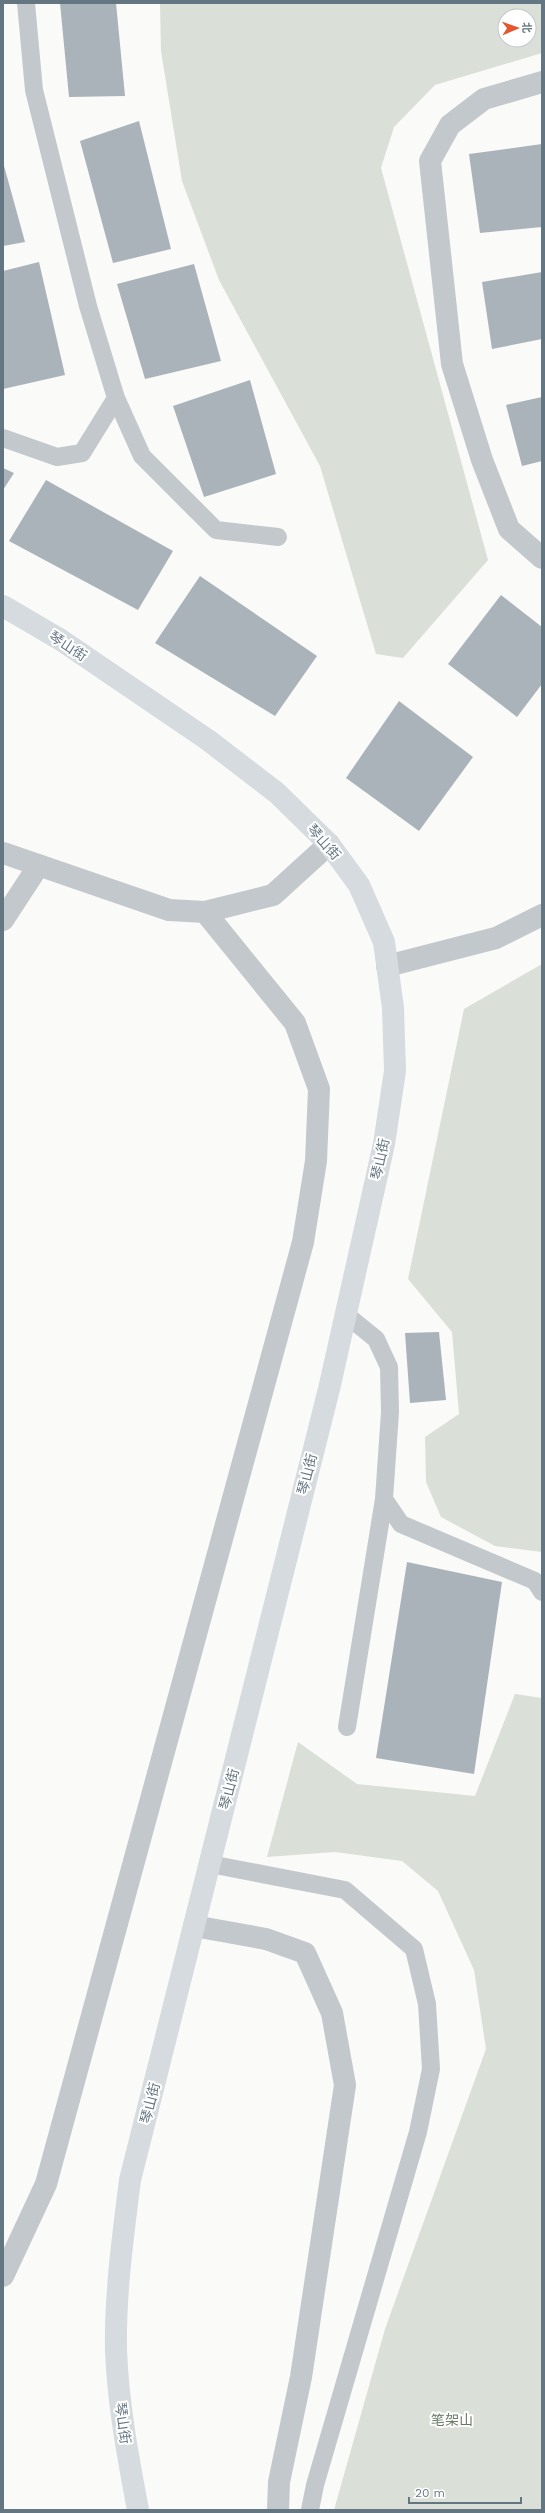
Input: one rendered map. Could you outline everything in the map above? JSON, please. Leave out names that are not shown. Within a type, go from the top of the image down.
[{"type":"street","points":[[542,82],[484,99],[450,125],[430,161],[452,364],[482,460],[509,529],[542,558]]},
{"type":"street","name":"琴山街","points":[[3,606],[61,640],[208,740],[277,793],[329,844],[359,885],[384,942],[393,1008],[395,1071],[384,1144],[345,1314],[210,1864],[130,2180],[120,2261],[116,2350],[121,2418],[138,2510]]},
{"type":"street","points":[[3,853],[169,910],[205,912],[273,895],[329,844]]},
{"type":"street","points":[[3,920],[39,865]]},
{"type":"street","points":[[3,2276],[46,2184],[303,1242],[316,1161],[319,1089],[295,1023],[205,912]]},
{"type":"street","points":[[387,966],[496,938],[542,915]]},
{"type":"street","points":[[194,1926],[266,1939],[305,1953],[332,2013],[345,2085],[301,2377],[279,2482],[278,2510]]},
{"type":"lane","points":[[26,3],[34,90],[88,306],[116,398],[142,456],[216,530],[278,537]]},
{"type":"lane","points":[[3,438],[57,457],[82,453],[116,398]]},
{"type":"lane","points":[[345,1314],[376,1339],[388,1367],[390,1412],[384,1500],[346,1727]]},
{"type":"lane","points":[[384,1500],[401,1524],[535,1581],[542,1592]]},
{"type":"lane","points":[[210,1864],[345,1890],[414,1949],[427,2004],[431,2069],[418,2132],[320,2470],[310,2510]]},
{"type":"green space","points":[[160,3],[542,3],[542,53],[435,85],[394,127],[381,168],[488,560],[403,658],[376,654],[320,466],[219,280],[182,181],[161,51]]},
{"type":"green space","points":[[542,964],[542,1552],[495,1546],[441,1517],[426,1482],[425,1437],[459,1414],[452,1332],[408,1279],[464,1009]]},
{"type":"green space","name":"笔架山","points":[[515,1694],[542,1698],[542,2510],[334,2510],[385,2329],[486,2049],[474,1970],[438,1891],[402,1861],[335,1852],[267,1857],[298,1742],[357,1784],[475,1796]]},
{"type":"building","points":[[60,3],[116,3],[125,96],[69,97]]},
{"type":"building","points":[[139,121],[171,249],[113,263],[80,141]]},
{"type":"building","points":[[542,144],[542,227],[480,233],[469,154]]},
{"type":"building","points":[[3,162],[25,242],[3,246]]},
{"type":"building","points":[[39,262],[65,375],[3,389],[3,271]]},
{"type":"building","points":[[194,264],[221,361],[145,379],[117,284]]},
{"type":"building","points":[[542,272],[542,339],[492,349],[482,282]]},
{"type":"building","points":[[250,380],[276,474],[204,497],[173,406]]},
{"type":"building","points":[[542,397],[542,461],[522,466],[506,405]]},
{"type":"building","points":[[3,468],[14,473],[3,490]]},
{"type":"building","points":[[46,480],[173,551],[138,610],[9,541]]},
{"type":"building","points":[[200,576],[317,656],[275,716],[155,643]]},
{"type":"building","points":[[501,595],[542,627],[542,684],[517,717],[448,664]]},
{"type":"building","points":[[399,701],[473,757],[419,831],[346,778]]},
{"type":"building","points":[[439,1332],[446,1400],[410,1403],[405,1333]]},
{"type":"building","points":[[407,1562],[502,1582],[474,1774],[376,1758]]}]
